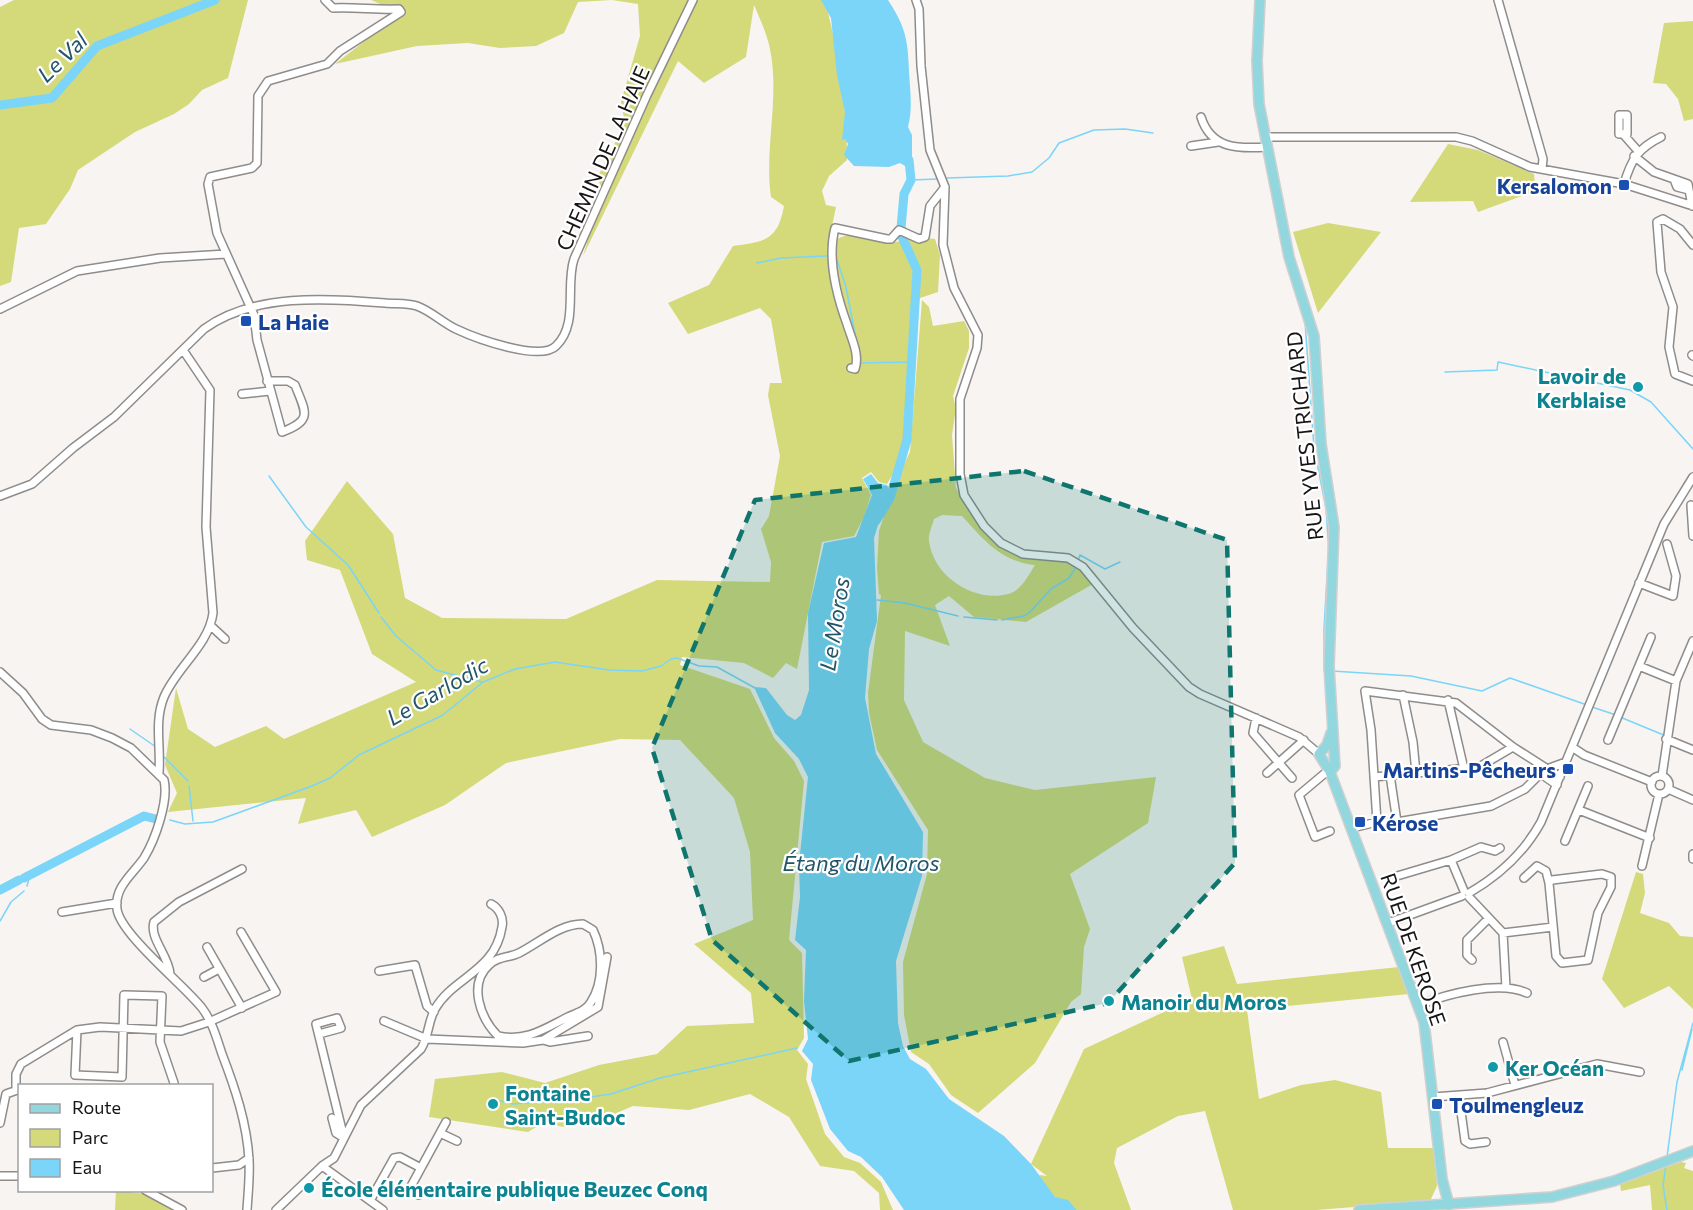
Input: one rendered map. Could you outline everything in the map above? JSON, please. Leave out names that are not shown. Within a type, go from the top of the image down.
[{"type":"main road","name":"RUE YVES TRICHARD","points":[[1260,0],[1258,84],[1265,137],[1289,257],[1314,336],[1321,444],[1334,527],[1329,666],[1334,748]]},
{"type":"main road","points":[[1320,755],[1332,732]]},
{"type":"main road","points":[[1320,755],[1329,755],[1334,748]]},
{"type":"main road","points":[[1330,772],[1335,766],[1334,748]]},
{"type":"main road","name":"RUE DE KEROSE","points":[[1320,755],[1330,772],[1419,1005],[1428,1041],[1446,1208]]},
{"type":"main road","points":[[1359,1210],[1446,1208],[1539,1199],[1580,1191],[1693,1151]]},
{"type":"street","points":[[267,381],[288,381],[296,385],[306,412],[300,425],[282,432],[267,381],[254,315],[217,233],[208,184],[210,177],[252,168],[257,163],[258,96],[261,88],[268,81],[327,64],[349,45],[401,12],[399,9],[370,7],[333,8],[325,0]]},
{"type":"street","name":"CHEMIN DE LA HAIE","points":[[0,496],[32,484],[73,448],[114,417],[211,323],[250,308],[291,301],[363,301],[417,306],[455,328],[490,342],[538,352],[547,352],[556,346],[566,333],[569,319],[569,273],[574,259],[647,95],[693,0]]},
{"type":"street","points":[[916,0],[919,9],[921,66],[930,150],[945,187],[942,236],[946,260],[954,288],[974,321],[979,342],[960,399],[960,474],[964,495],[984,526],[1002,543],[1023,554],[1068,558],[1083,567],[1133,628],[1189,687],[1304,740],[1320,755]]},
{"type":"street","points":[[1498,0],[1543,159],[1542,169]]},
{"type":"street","points":[[1201,117],[1204,126],[1218,142]]},
{"type":"street","points":[[1265,137],[1456,137],[1472,141],[1530,167],[1624,184],[1692,206],[1689,190],[1677,187],[1675,182],[1654,172],[1636,154],[1623,134]]},
{"type":"street","points":[[1624,184],[1636,154],[1661,137]]},
{"type":"street","points":[[1191,146],[1218,142],[1237,148],[1267,147]]},
{"type":"street","points":[[851,368],[855,369],[857,364],[854,341],[846,322],[831,260],[835,228],[887,238],[901,232],[918,239],[925,237],[933,200],[945,187]]},
{"type":"street","points":[[1693,245],[1671,222],[1663,219],[1657,222],[1661,272],[1674,313],[1669,339],[1671,363],[1675,374],[1693,381]]},
{"type":"street","points":[[0,309],[76,271],[160,258],[226,254]]},
{"type":"street","points":[[159,772],[158,724],[164,698],[176,675],[211,626],[213,613],[206,527],[210,390],[183,350]]},
{"type":"street","points":[[242,394],[270,391]]},
{"type":"street","points":[[1388,923],[1466,894],[1498,874],[1518,855],[1538,828],[1673,505],[1693,477]]},
{"type":"street","points":[[1691,505],[1693,536]]},
{"type":"street","points":[[1640,583],[1673,597],[1676,576],[1667,544]]},
{"type":"street","points":[[211,626],[225,639]]},
{"type":"street","points":[[1608,740],[1651,637]]},
{"type":"street","points":[[1662,776],[1676,681],[1690,655],[1693,641]]},
{"type":"street","points":[[1639,666],[1676,681]]},
{"type":"street","points":[[0,672],[23,693],[42,719],[51,725],[91,730],[112,738],[131,748],[159,772],[164,780],[166,801],[148,850],[121,887],[117,903],[120,918],[149,955],[204,1010],[238,1099],[249,1158],[247,1210]]},
{"type":"street","points":[[1377,822],[1371,730],[1365,691],[1448,700],[1456,703],[1542,772],[1558,781]]},
{"type":"street","points":[[1403,695],[1413,742],[1416,773]]},
{"type":"street","points":[[1448,700],[1464,769]]},
{"type":"street","points":[[1256,718],[1253,733],[1292,778]]},
{"type":"street","points":[[1666,739],[1693,750]]},
{"type":"street","points":[[1267,773],[1304,740]]},
{"type":"street","points":[[1374,777],[1479,767],[1513,747]]},
{"type":"street","points":[[1572,747],[1584,755],[1652,782]]},
{"type":"street","points":[[1352,828],[1377,822],[1397,822],[1491,806],[1525,789],[1542,772],[1566,762]]},
{"type":"street","points":[[1330,772],[1324,774],[1299,795],[1315,837],[1330,831]]},
{"type":"street","points":[[1390,775],[1397,822]]},
{"type":"street","points":[[1652,782],[1662,776]]},
{"type":"street","points":[[1662,776],[1669,782],[1668,789]]},
{"type":"street","points":[[1652,782],[1653,790],[1659,794]]},
{"type":"street","points":[[1565,842],[1588,786]]},
{"type":"street","points":[[1642,866],[1659,794],[1668,789]]},
{"type":"street","points":[[1668,789],[1693,800]]},
{"type":"street","points":[[1579,810],[1650,838]]},
{"type":"street","points":[[1397,876],[1451,860],[1481,847],[1495,850],[1500,848]]},
{"type":"street","points":[[1451,860],[1466,894],[1503,933],[1506,988]]},
{"type":"street","points":[[1524,878],[1537,866],[1546,871],[1558,960],[1562,963],[1588,960],[1598,913],[1612,881],[1609,875],[1552,880],[1549,883]]},
{"type":"street","points":[[170,974],[170,964],[153,933],[154,922],[179,902],[242,869]]},
{"type":"street","points":[[62,912],[117,903]]},
{"type":"street","points":[[276,1210],[322,1166],[334,1158],[362,1105],[421,1049],[427,1039],[434,1012],[441,1001],[474,977],[489,965],[501,957],[518,954],[538,940],[572,925],[589,926],[597,937],[601,962],[591,1002],[584,1010],[536,1035],[498,1036],[492,1029],[477,997],[474,977],[490,957],[500,936],[502,917],[496,907],[491,904]]},
{"type":"street","points":[[1472,960],[1467,955],[1467,940],[1489,918]]},
{"type":"street","points":[[1503,933],[1553,927]]},
{"type":"street","points":[[0,1123],[6,1094],[18,1089],[16,1074],[21,1064],[77,1030],[100,1027],[161,1032],[181,1031],[209,1022],[276,992],[241,932]]},
{"type":"street","points":[[207,947],[242,1008]]},
{"type":"street","points":[[543,1040],[598,1007],[607,957]]},
{"type":"street","points":[[379,971],[415,965],[427,1006],[434,1012]]},
{"type":"street","points":[[204,977],[219,969]]},
{"type":"street","points":[[1419,1005],[1449,994],[1506,988],[1517,988],[1527,993]]},
{"type":"street","points":[[77,1030],[75,1075],[122,1077],[125,1032],[122,1029],[124,995],[162,996],[160,1042],[174,1083]]},
{"type":"street","points":[[384,1020],[427,1039],[501,1044],[543,1040],[550,1042],[588,1036]]},
{"type":"street","points":[[319,1034],[344,1138]]},
{"type":"street","points":[[1503,1042],[1515,1085]]},
{"type":"street","points":[[1433,1097],[1459,1097],[1487,1093],[1597,1064],[1640,1072]]},
{"type":"street","points":[[101,1084],[102,1076]]},
{"type":"street","points":[[1459,1097],[1465,1140],[1470,1144],[1486,1142]]},
{"type":"street","points":[[332,1118],[336,1133],[344,1138]]},
{"type":"street","points":[[419,1196],[410,1190],[446,1122]]},
{"type":"street","points":[[440,1133],[457,1141]]},
{"type":"street","points":[[371,1199],[394,1158],[400,1157],[421,1168]]},
{"type":"street","points":[[213,1168],[238,1165],[249,1158]]},
{"type":"street","points":[[238,1165],[249,1170]]},
{"type":"street","points":[[322,1166],[371,1199],[383,1210]]},
{"type":"street","points":[[0,1176],[18,1176]]},
{"type":"street","points":[[147,1192],[182,1210]]},
{"type":"highlighted area","points":[[1024,471],[1227,540],[1235,863],[1108,1003],[849,1061],[712,940],[652,748],[755,500]]},
{"type":"green space","points":[[14,0],[248,0],[228,78],[202,90],[189,104],[174,114],[135,132],[78,170],[70,189],[46,224],[19,228],[11,282],[0,286],[0,7]]},
{"type":"green space","points":[[371,0],[612,0],[578,2],[564,33],[536,46],[500,48],[468,43],[417,46],[335,64],[401,13]]},
{"type":"green space","points":[[612,0],[822,0],[827,8],[836,47],[847,140],[847,160],[829,176],[822,191],[826,205],[836,207],[828,245],[839,238],[850,235],[890,242],[900,241],[909,236],[935,239],[940,255],[938,292],[911,301],[913,356],[906,393],[905,454],[887,484],[879,482],[871,472],[862,478],[871,495],[864,517],[854,536],[822,542],[797,669],[786,663],[773,678],[744,663],[682,657],[680,665],[750,689],[774,738],[794,761],[804,781],[789,940],[802,953],[804,1038],[797,1050],[808,1064],[806,1079],[825,1134],[844,1157],[860,1163],[881,1182],[893,1210],[880,1210],[879,1193],[854,1171],[820,1166],[789,1117],[750,1094],[689,1110],[633,1106],[600,1120],[564,1127],[543,1123],[528,1132],[429,1117],[435,1079],[502,1072],[545,1083],[599,1065],[657,1054],[687,1026],[754,1023],[751,993],[694,944],[753,920],[750,852],[734,798],[680,740],[620,739],[506,763],[445,805],[372,837],[356,810],[298,824],[306,798],[168,812],[177,793],[165,765],[176,688],[188,729],[215,747],[266,726],[284,739],[416,682],[372,654],[340,570],[307,560],[305,541],[347,481],[393,534],[405,598],[442,618],[566,619],[657,580],[770,582],[771,562],[761,529],[769,516],[780,456],[768,395],[770,383],[782,383],[771,319],[760,308],[688,334],[668,303],[709,285],[733,246],[762,241],[774,233],[778,226],[784,206],[771,197],[769,179],[773,67],[769,43],[754,5],[746,57],[704,83],[678,61],[583,256],[603,190],[597,178],[625,123],[621,102],[640,36],[638,4]]},
{"type":"green space","points":[[1693,21],[1693,119],[1684,121],[1678,99],[1666,84],[1653,83],[1664,23]]},
{"type":"green space","points":[[1448,144],[1478,150],[1534,174],[1536,191],[1478,212],[1473,201],[1410,202]]},
{"type":"green space","points":[[1328,223],[1381,232],[1318,313],[1293,232]]},
{"type":"green space","points":[[922,300],[929,307],[933,326],[964,321],[969,331],[969,348],[953,396],[956,408],[952,435],[956,488],[978,523],[1003,547],[1075,560],[1093,584],[1026,622],[974,617],[949,596],[935,605],[950,646],[905,631],[904,700],[923,742],[985,778],[1035,790],[1156,777],[1148,823],[1070,874],[1090,929],[1084,947],[1081,994],[1071,1002],[1035,1063],[978,1113],[951,1095],[929,1064],[911,1052],[904,1015],[903,962],[927,874],[928,830],[877,750],[869,713],[868,693],[881,595],[879,594],[877,568],[879,531],[895,482],[910,452]],"holes":[[[942,515],[962,516],[1002,554],[1023,563],[1035,565],[1017,590],[995,596],[969,590],[947,576],[938,565],[929,541],[934,519]]]},
{"type":"green space","points":[[1636,872],[1643,874],[1645,893],[1640,913],[1669,923],[1680,936],[1693,937],[1693,1009],[1669,986],[1624,1008],[1602,979]]},
{"type":"green space","points":[[1224,946],[1237,984],[1399,967],[1409,994],[1247,1010],[1259,1099],[1301,1085],[1335,1080],[1381,1092],[1388,1148],[1435,1148],[1437,1186],[1430,1201],[1316,1210],[1233,1210],[1205,1111],[1178,1116],[1117,1148],[1114,1163],[1131,1210],[1077,1210],[1050,1193],[1039,1175],[1047,1176],[1031,1164],[1084,1049],[1192,999],[1182,957]]},
{"type":"green space","points":[[1681,1162],[1686,1163],[1684,1168],[1693,1171],[1693,1210],[1652,1210],[1650,1185],[1621,1191],[1620,1184]]},
{"type":"green space","points":[[116,1192],[130,1192],[145,1194],[175,1210],[115,1210]]},
{"type":"water","points":[[821,0],[888,0],[898,18],[908,50],[911,99],[908,127],[912,135],[912,170],[900,163],[889,167],[854,166],[844,155],[848,144],[845,139],[842,140],[845,112],[837,75],[831,18]]},
{"type":"water","name":"Étang du Moros","points":[[871,474],[878,483],[887,485],[889,490],[874,538],[877,621],[869,649],[865,698],[876,754],[923,832],[922,876],[896,961],[898,1023],[903,1046],[910,1059],[926,1069],[949,1099],[1004,1136],[1031,1164],[1055,1197],[1068,1200],[1077,1210],[904,1210],[882,1177],[861,1157],[848,1151],[830,1129],[811,1080],[813,1064],[802,1051],[808,1039],[804,1001],[806,950],[795,940],[800,897],[799,864],[808,777],[799,759],[775,733],[754,687],[766,688],[787,715],[795,720],[801,715],[809,690],[808,613],[824,543],[856,537],[872,495],[863,479]]},
{"type":"waterway","name":"Le Val","points":[[0,105],[52,98],[97,46],[215,0]]},
{"type":"waterway","points":[[947,178],[1008,176],[1032,172],[1049,158],[1059,143],[1094,130],[1125,129],[1153,133]]},
{"type":"waterway","name":"Le Moros","points":[[876,521],[890,498],[907,440],[917,270],[902,237],[901,228],[904,194],[911,180],[909,160]]},
{"type":"waterway","points":[[911,180],[938,179]]},
{"type":"waterway","points":[[757,263],[781,258],[827,256]]},
{"type":"waterway","points":[[836,257],[846,287],[857,344]]},
{"type":"waterway","points":[[1308,302],[1310,312]]},
{"type":"waterway","points":[[1305,321],[1314,448],[1326,508],[1329,551]]},
{"type":"waterway","points":[[860,363],[911,362]]},
{"type":"waterway","points":[[1445,372],[1497,370],[1498,362],[1630,390],[1651,402],[1693,449]]},
{"type":"waterway","points":[[269,476],[306,527],[348,565],[379,613]]},
{"type":"waterway","points":[[1079,558],[1080,555],[1105,569],[1120,562]]},
{"type":"waterway","points":[[1324,671],[1328,559]]},
{"type":"waterway","points":[[1002,620],[1024,616],[1030,612],[1051,589],[1069,578],[1076,567]]},
{"type":"waterway","points":[[877,600],[905,603],[958,616]]},
{"type":"waterway","points":[[381,617],[396,636],[436,670],[482,682]]},
{"type":"waterway","points":[[964,617],[997,620]]},
{"type":"waterway","name":"Le Garlodic","points":[[170,820],[185,824],[213,822],[312,786],[330,778],[359,755],[443,715],[483,682],[515,669],[555,662],[609,670],[642,671],[661,666],[677,658],[699,666],[717,667],[755,688]]},
{"type":"waterway","points":[[1332,671],[1411,676],[1482,691],[1510,678],[1587,705]]},
{"type":"waterway","points":[[1592,707],[1616,715]]},
{"type":"waterway","points":[[1620,717],[1666,736]]},
{"type":"waterway","points":[[130,729],[156,747]]},
{"type":"waterway","points":[[164,757],[188,781]]},
{"type":"waterway","points":[[189,786],[193,821]]},
{"type":"waterway","name":"Le Garlodic","points":[[24,878],[144,816],[156,819]]},
{"type":"waterway","points":[[27,886],[30,875]]},
{"type":"waterway","name":"Le Garlodic","points":[[0,890],[19,880]]},
{"type":"waterway","points":[[0,921],[11,902],[24,891]]},
{"type":"waterway","points":[[1667,1157],[1677,1082],[1693,1023]]},
{"type":"waterway","points":[[1682,1070],[1692,1029]]},
{"type":"waterway","points":[[570,1100],[611,1094],[660,1078],[797,1048]]},
{"type":"waterway","points":[[500,1101],[513,1104],[564,1100]]},
{"type":"waterway","points":[[1666,1165],[1663,1185],[1667,1210]]},
{"type":"place","name":"Kersalomon","points":[[1624,185]]},
{"type":"place","name":"La Haie","points":[[246,321]]},
{"type":"place","name":"Lavoir de Kerblaise","points":[[1638,387]]},
{"type":"place","name":"Martins-Pêcheurs","points":[[1568,769]]},
{"type":"place","name":"Kérose","points":[[1360,822]]},
{"type":"place","name":"Manoir du Moros","points":[[1109,1001]]},
{"type":"place","name":"Ker Océan","points":[[1493,1067]]},
{"type":"place","name":"Fontaine Saint-Budoc","points":[[493,1104]]},
{"type":"place","name":"Toulmengleuz","points":[[1437,1104]]},
{"type":"place","name":"École élémentaire publique Beuzec Conq","points":[[309,1188]]}]
